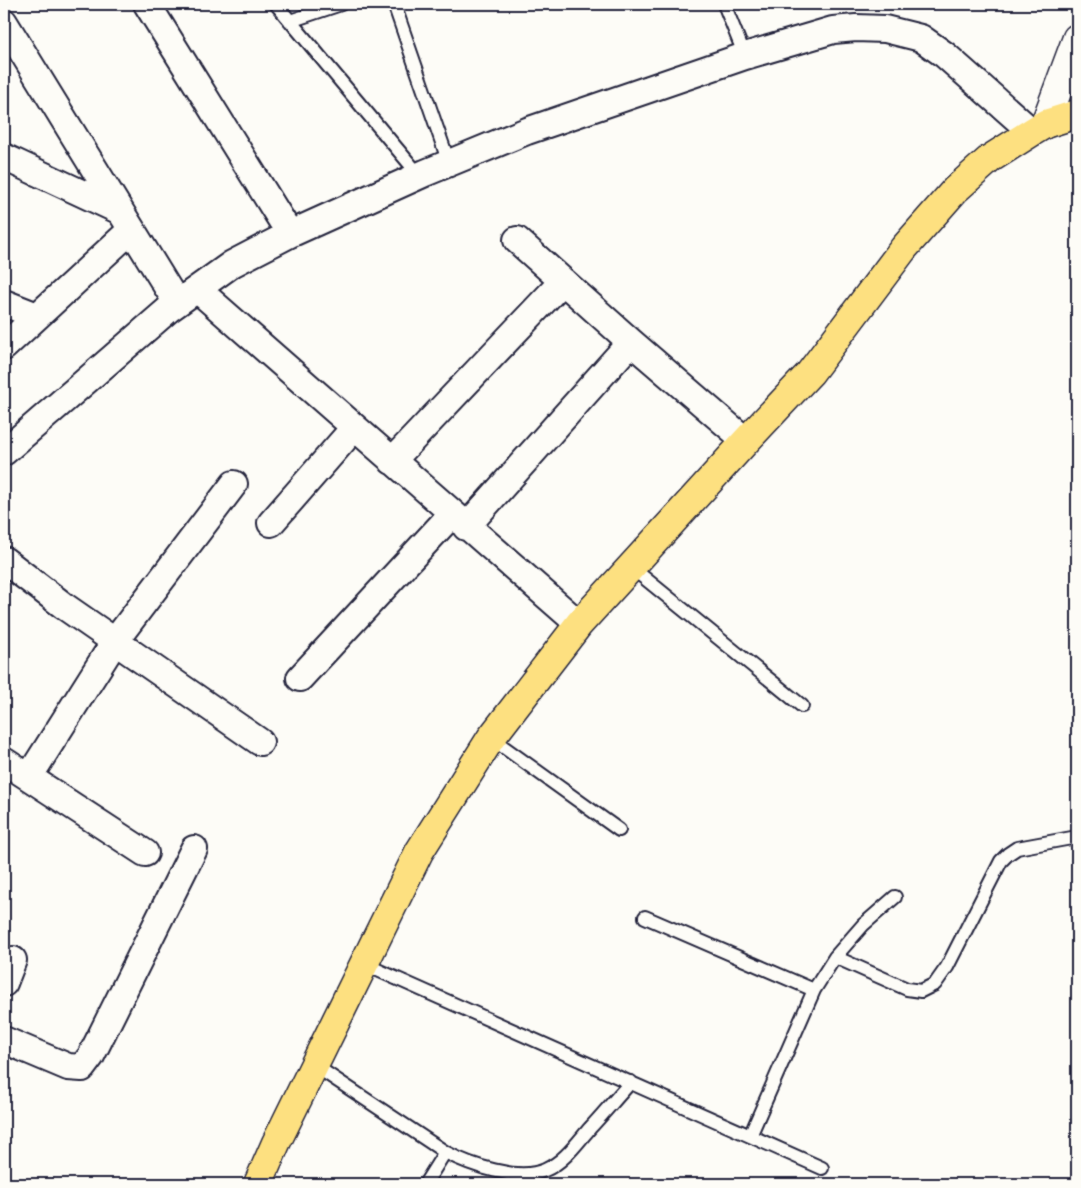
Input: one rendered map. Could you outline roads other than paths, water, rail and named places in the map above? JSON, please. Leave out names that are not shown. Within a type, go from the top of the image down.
[{"type":"main road","points":[[1039,128],[1077,38]]},
{"type":"main road","points":[[258,1184],[314,1065],[419,852],[491,738],[579,624],[810,373],[904,248],[955,190],[991,158],[1039,128],[1077,114]]},
{"type":"street","points":[[147,4],[290,234]]},
{"type":"street","points":[[4,22],[125,221],[187,296],[354,428],[579,624]]},
{"type":"street","points":[[4,452],[187,296],[232,264],[290,234],[419,175],[527,131],[744,56],[833,30],[856,28],[885,29],[921,38],[1039,128]]},
{"type":"street","points":[[4,157],[125,221]]},
{"type":"street","points":[[4,347],[37,316],[125,221]]},
{"type":"street","points":[[517,240],[746,441]]},
{"type":"street","points":[[392,461],[562,281]]},
{"type":"street","points":[[4,302],[37,316]]},
{"type":"street","points":[[300,678],[459,520],[631,342]]},
{"type":"street","points":[[271,523],[354,428]]},
{"type":"street","points":[[29,777],[115,641],[234,484]]},
{"type":"street","points":[[4,560],[64,606],[260,742]]},
{"type":"street","points":[[4,761],[145,852]]},
{"type":"street","points":[[4,1040],[68,1068],[82,1068],[91,1056],[194,848]]},
{"type":"lane","points":[[276,4],[419,175]]},
{"type":"lane","points":[[290,21],[341,4]]},
{"type":"lane","points":[[394,4],[449,163]]},
{"type":"lane","points":[[724,4],[744,56]]},
{"type":"lane","points":[[631,567],[802,706]]},
{"type":"lane","points":[[491,738],[619,830]]},
{"type":"lane","points":[[834,957],[907,988],[921,991],[935,984],[947,967],[1001,862],[1008,854],[1017,848],[1077,837]]},
{"type":"lane","points":[[750,1136],[814,990],[834,957],[863,924],[895,897]]},
{"type":"lane","points":[[645,917],[814,990]]},
{"type":"lane","points":[[364,964],[822,1168]]},
{"type":"lane","points":[[314,1065],[445,1152],[466,1162],[492,1170],[528,1174],[545,1170],[564,1158],[631,1082]]},
{"type":"lane","points":[[426,1184],[445,1152]]}]
